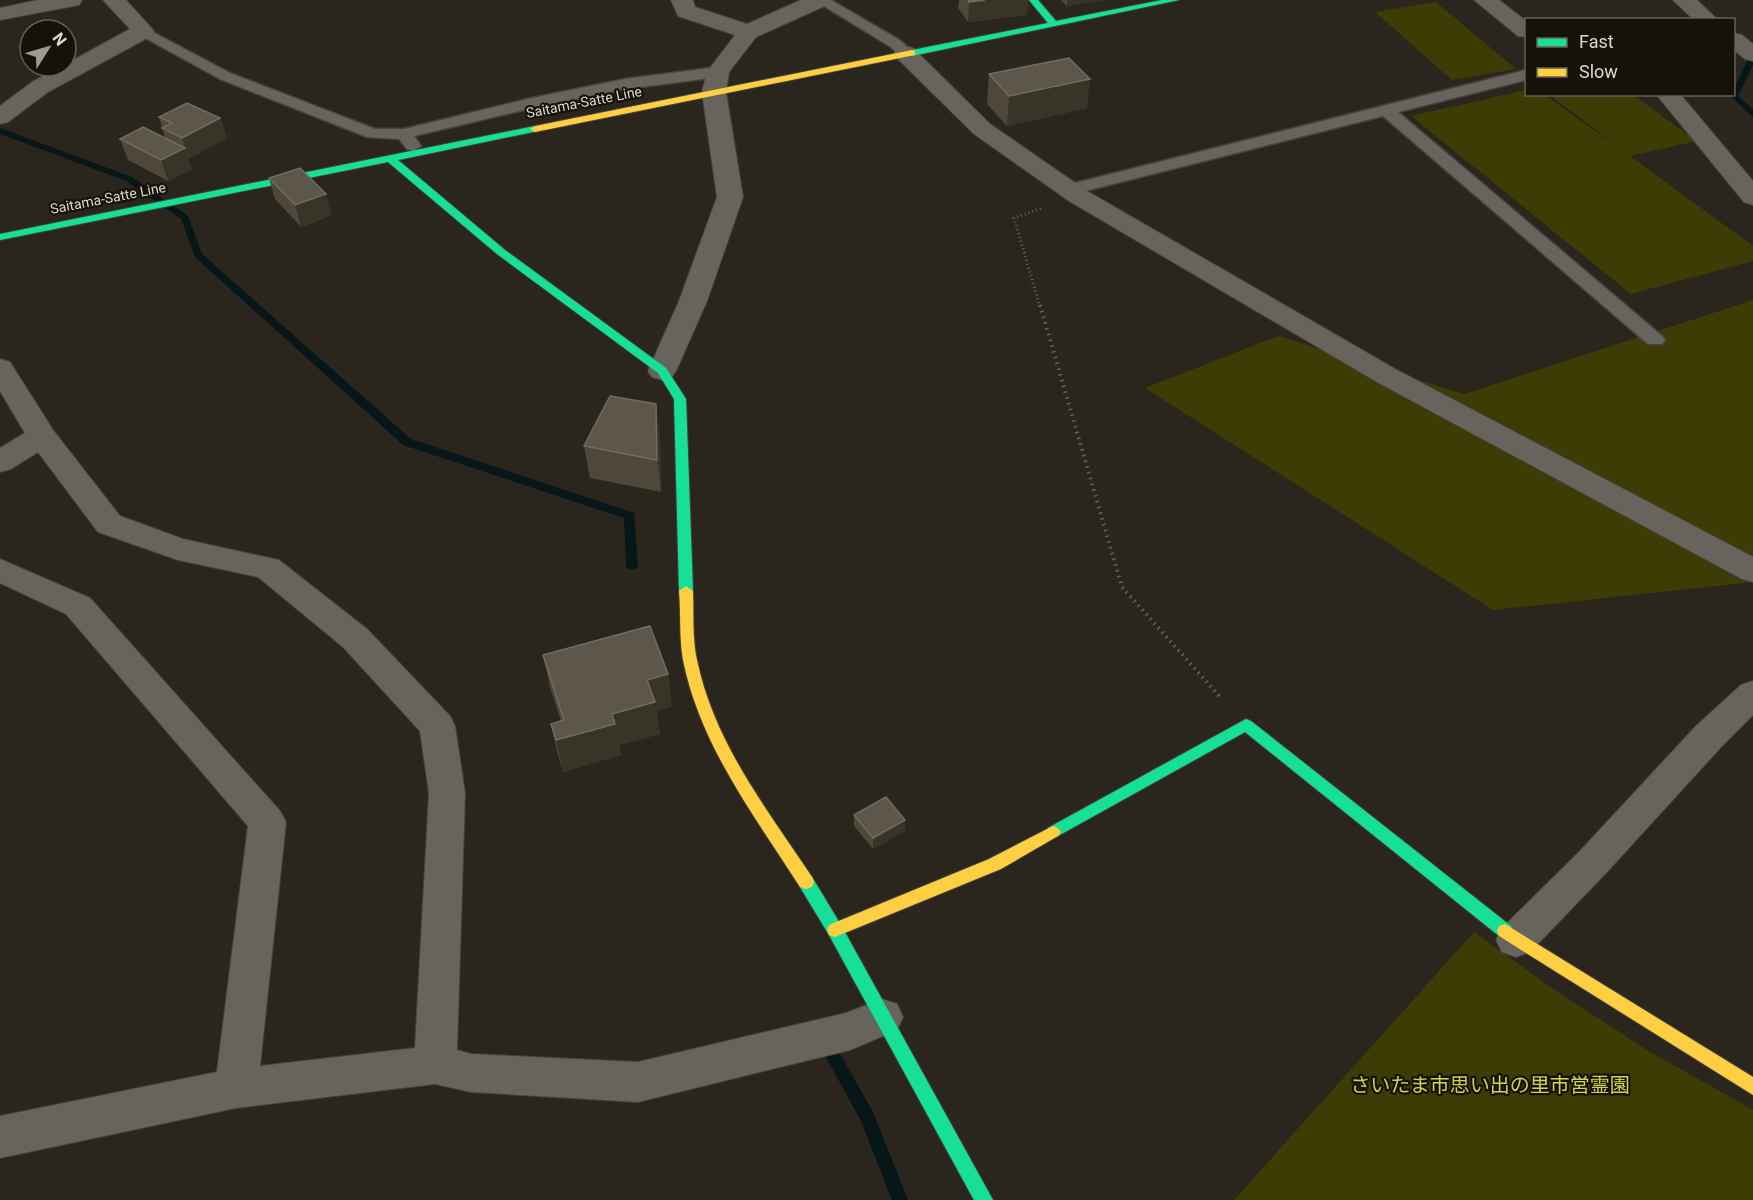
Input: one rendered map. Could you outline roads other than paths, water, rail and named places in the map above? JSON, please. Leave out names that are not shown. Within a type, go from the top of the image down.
[{"type":"street","points":[[0,14],[71,0]]},
{"type":"street","points":[[0,117],[47,83],[143,31],[114,0]]},
{"type":"street","points":[[682,0],[686,11],[748,32]]},
{"type":"street","points":[[662,370],[693,301],[730,197],[716,82],[748,32],[820,0]]},
{"type":"street","points":[[1033,0],[1054,24]]},
{"type":"street","name":"Saitama-Satte Line","points":[[0,237],[418,153],[716,82],[905,53],[1175,0]]},
{"type":"street","points":[[1485,0],[1525,30]]},
{"type":"street","points":[[1684,0],[1706,18]]},
{"type":"street","points":[[905,53],[982,129],[1073,193],[1387,376],[1753,571]]},
{"type":"street","points":[[1669,96],[1708,140],[1753,197]]},
{"type":"street","points":[[390,158],[501,252],[662,370],[680,399],[683,528],[690,658],[700,698],[714,735],[744,791],[789,855],[835,930],[849,1029],[984,1200]]},
{"type":"street","points":[[0,368],[42,436],[109,524],[178,549],[267,568],[355,638],[437,726],[447,793],[435,1065]]},
{"type":"street","points":[[0,462],[42,436]]},
{"type":"street","points":[[0,570],[78,606],[267,822],[236,1088]]},
{"type":"street","points":[[1516,940],[1593,862],[1709,736],[1753,694]]},
{"type":"street","points":[[835,930],[995,864],[1246,725],[1516,940],[1753,1087]]},
{"type":"street","points":[[0,1137],[236,1088],[435,1065],[471,1073],[638,1082],[849,1029]]},
{"type":"lane","points":[[820,0],[896,44],[905,53]]},
{"type":"lane","points":[[143,31],[225,76],[373,134],[404,134],[532,103],[625,84],[716,82]]},
{"type":"lane","points":[[1073,193],[1525,76]]},
{"type":"lane","points":[[1388,111],[1655,340]]},
{"type":"lane","points":[[404,134],[418,153]]},
{"type":"waterway","points":[[1735,94],[1753,57]]},
{"type":"waterway","points":[[1734,96],[1753,114]]},
{"type":"waterway","points":[[0,131],[129,179],[185,218],[198,255],[407,442],[630,516],[632,566]]},
{"type":"waterway","points":[[825,1041],[867,1117],[900,1200]]},
{"type":"park label","name":"さいたま市思い出の里市営霊園","points":[[1490,1085]]}]
